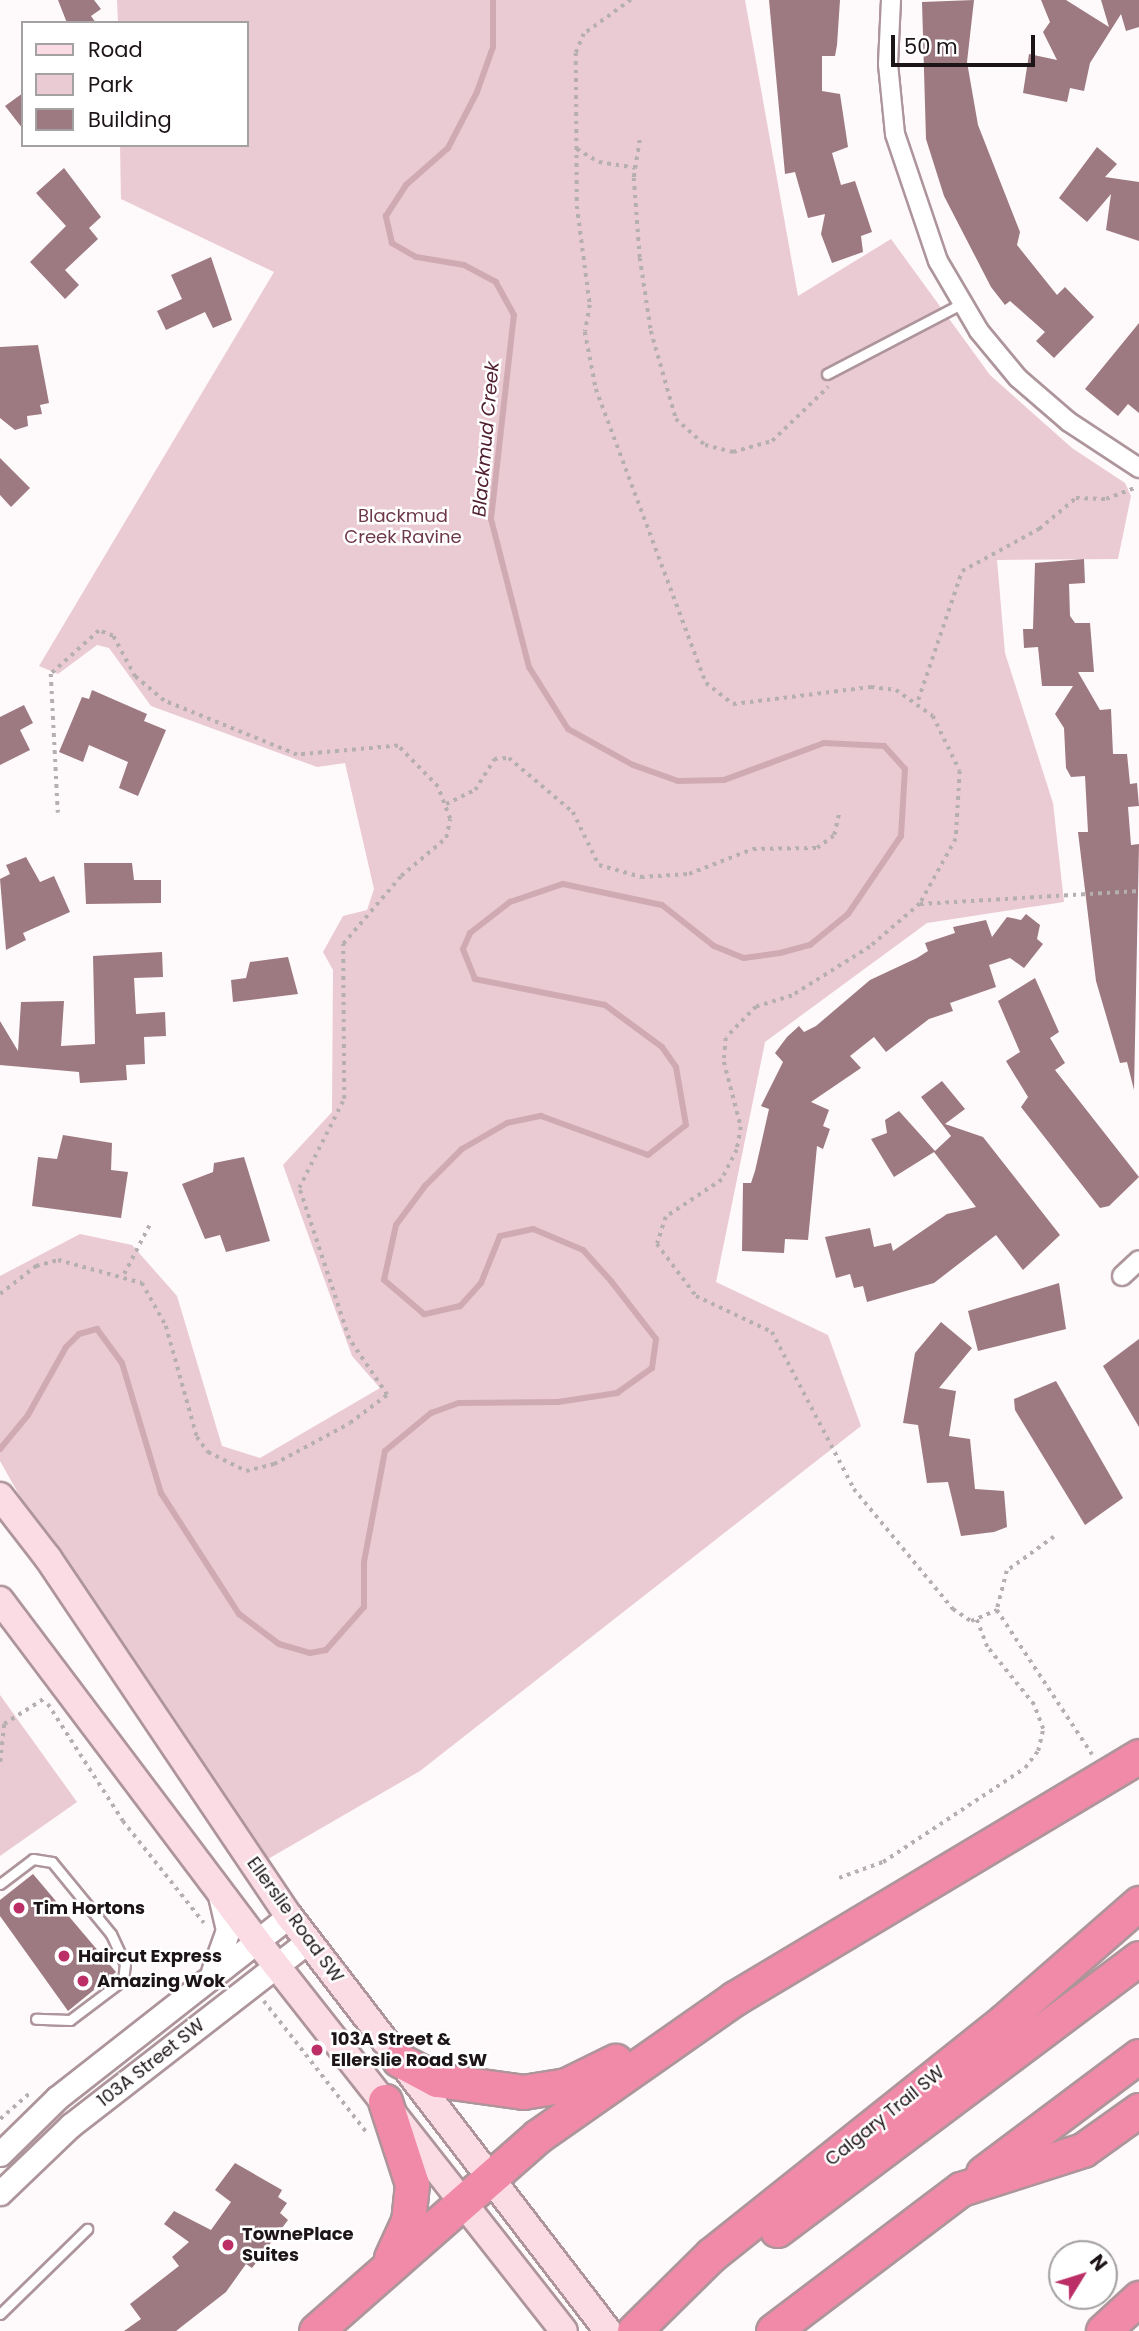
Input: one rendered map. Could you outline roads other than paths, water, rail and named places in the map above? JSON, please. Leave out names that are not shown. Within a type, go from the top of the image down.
[{"type":"highway","points":[[399,2060],[437,2080],[496,2092],[545,2090],[576,2081],[735,1998],[1139,1756]]},
{"type":"highway","name":"Calgary Trail SW","points":[[634,2331],[711,2255],[1005,2020],[1139,1902]]},
{"type":"highway","points":[[644,2331],[1139,1958]]},
{"type":"highway","points":[[316,2331],[381,2269],[492,2180],[538,2136],[735,1998]]},
{"type":"highway","points":[[773,2331],[1139,2056]]},
{"type":"highway","points":[[381,2269],[408,2221],[412,2195],[407,2155],[385,2101]]},
{"type":"highway","points":[[961,2189],[1083,2150],[1139,2110]]},
{"type":"highway","points":[[1103,2331],[1139,2298]]},
{"type":"main road","name":"Ellerslie Road SW","points":[[0,1496],[48,1558],[289,1916],[608,2331]]},
{"type":"main road","points":[[0,1600],[257,1941],[564,2331]]},
{"type":"street","points":[[891,0],[888,64],[899,154],[919,220],[961,304],[999,357],[1045,403],[1139,468]]},
{"type":"street","points":[[1122,1276],[1139,1260]]},
{"type":"street","points":[[209,1978],[228,1930],[218,1889]]},
{"type":"street","name":"103A Street SW","points":[[0,2154],[57,2098],[289,1916]]},
{"type":"street","name":"103A Street SW","points":[[0,2193],[71,2125],[308,1941]]},
{"type":"lane","points":[[827,374],[961,304]]},
{"type":"lane","points":[[0,1884],[33,1859],[52,1862],[111,1934],[125,1964],[123,1980],[70,2020],[36,2019]]},
{"type":"lane","points":[[0,2314],[87,2229]]},
{"type":"waterway","name":"Blackmud Creek","points":[[0,1449],[28,1415],[66,1347],[79,1334],[97,1329],[122,1363],[161,1493],[239,1614],[279,1644],[310,1653],[326,1650],[364,1607],[364,1562],[385,1451],[431,1413],[459,1403],[558,1402],[617,1393],[652,1368],[656,1339],[611,1281],[583,1250],[533,1229],[500,1236],[481,1283],[460,1306],[424,1314],[384,1280],[396,1225],[425,1186],[462,1149],[507,1123],[541,1116],[648,1155],[686,1125],[676,1067],[662,1047],[605,1005],[475,979],[463,949],[470,933],[510,902],[563,884],[662,905],[714,946],[744,958],[780,953],[810,945],[848,914],[901,836],[905,769],[884,746],[824,743],[724,780],[678,781],[633,765],[568,729],[529,667],[491,519],[514,315],[496,282],[464,265],[416,257],[392,243],[386,216],[406,185],[448,148],[477,92],[493,47],[493,0]]},
{"type":"place","name":"Tim Hortons","points":[[19,1908]]},
{"type":"place","name":"Haircut Express","points":[[64,1956]]},
{"type":"place","name":"Amazing Wok","points":[[83,1981]]},
{"type":"place","name":"103A Street & Ellerslie Road SW","points":[[317,2050]]},
{"type":"place","name":"TownePlace Suites","points":[[228,2245]]},
{"type":"park label","name":"Blackmud Creek Ravine","points":[[403,527]]}]
